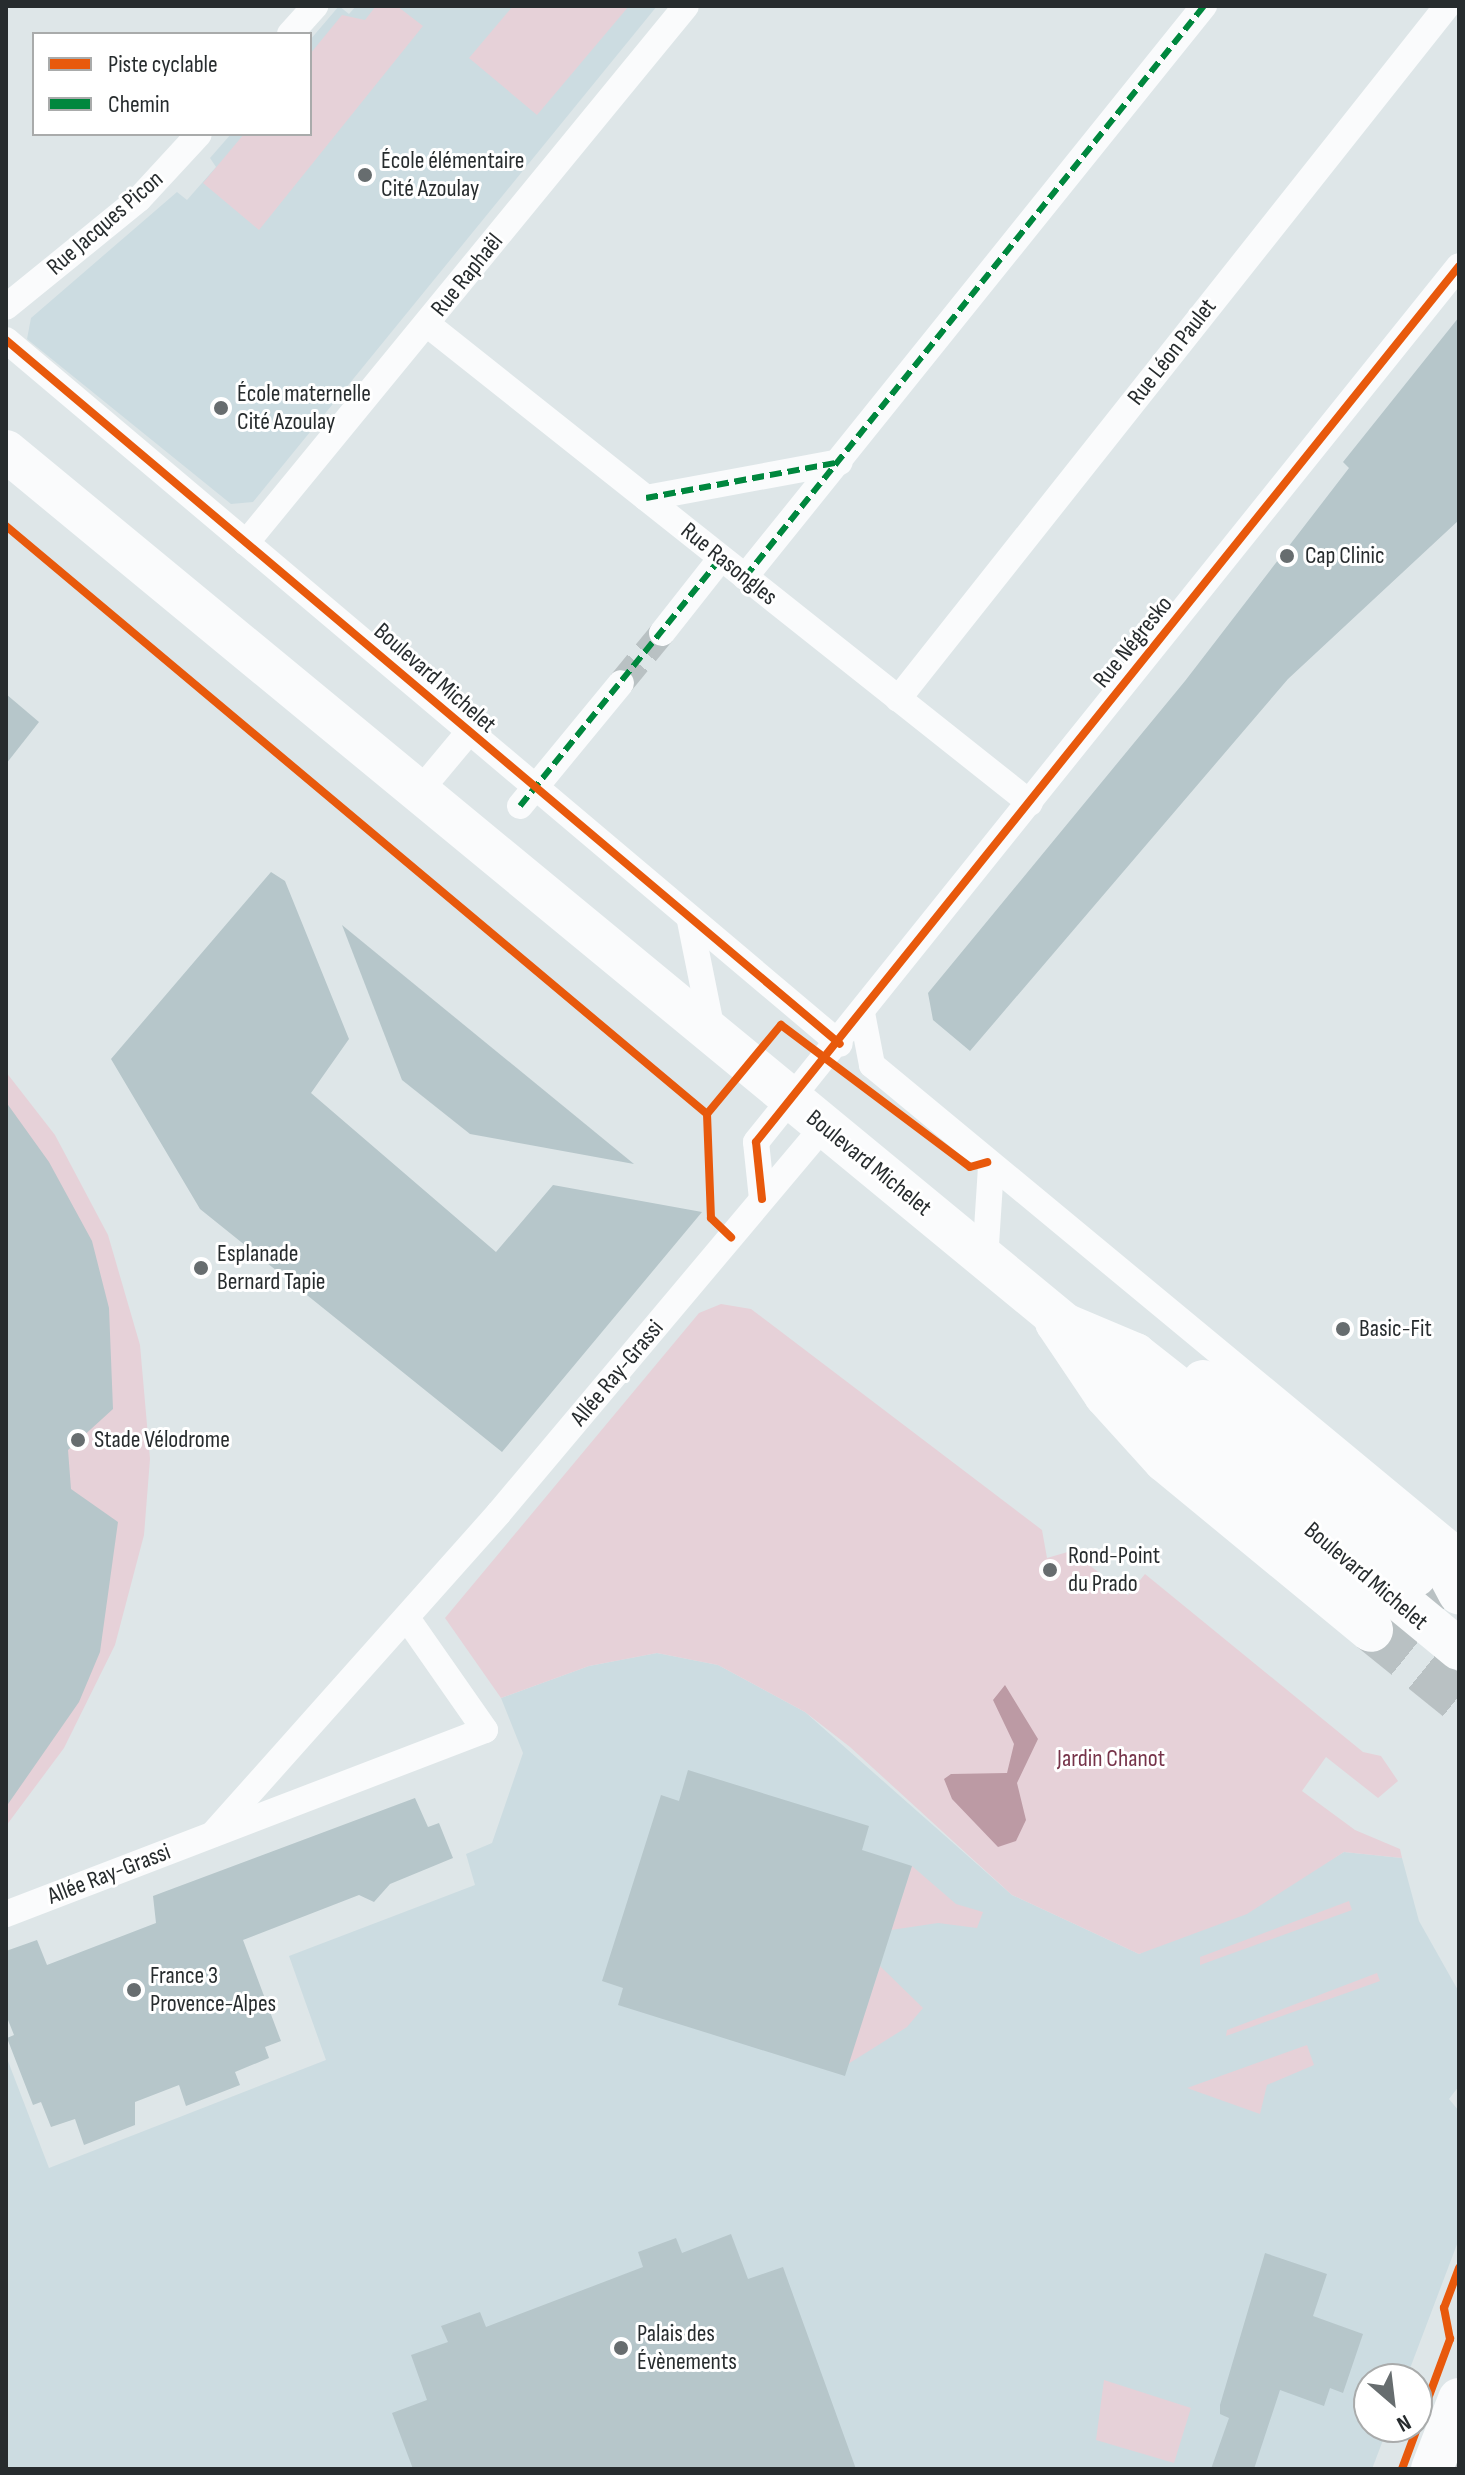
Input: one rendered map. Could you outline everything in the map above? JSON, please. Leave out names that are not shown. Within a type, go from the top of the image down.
[{"type":"highway","points":[[1057,1322],[1135,1355],[1415,1575]]},
{"type":"highway","points":[[1057,1322],[1106,1395],[1165,1460],[1371,1630]]},
{"type":"main road","name":"Boulevard Michelet","points":[[6,451],[1458,1653]]},
{"type":"main road","name":"Boulevard Michelet","points":[[1057,1322],[1108,1321],[1146,1338],[1445,1567],[1459,1593]]},
{"type":"main road","points":[[1432,2469],[1459,2399]]},
{"type":"street","points":[[292,32],[315,6]]},
{"type":"street","name":"Rue Raphaël","points":[[246,543],[686,6]]},
{"type":"street","points":[[745,577],[1204,6]]},
{"type":"street","name":"Rue Léon Paulet","points":[[898,699],[1447,6]]},
{"type":"street","name":"Rue Jacques Picon","points":[[6,307],[139,199],[197,136]]},
{"type":"street","name":"Rue Négresko","points":[[762,1199],[756,1142],[840,1044],[1459,266]]},
{"type":"street","name":"Rue Rasongles","points":[[427,324],[1030,803]]},
{"type":"street","name":"Boulevard Michelet","points":[[6,340],[468,733],[527,797],[690,921],[840,1044]]},
{"type":"street","points":[[646,498],[840,462]]},
{"type":"street","points":[[662,633],[721,558]]},
{"type":"street","points":[[527,797],[621,683]]},
{"type":"street","name":"Boulevard Michelet","points":[[418,793],[468,733]]},
{"type":"street","points":[[690,921],[713,1035]]},
{"type":"street","points":[[862,1013],[872,1065],[1459,1551]]},
{"type":"street","name":"Allée Ray-Grassi","points":[[213,1834],[407,1618],[824,1126]]},
{"type":"street","points":[[985,1260],[991,1166]]},
{"type":"street","name":"Allée Ray-Grassi","points":[[6,1914],[485,1730],[407,1618]]},
{"type":"shaded area","points":[[339,6],[349,14],[356,6],[657,6],[253,502],[231,504],[27,339],[31,318],[177,192],[187,200],[216,167],[210,158],[229,136],[312,136],[312,38]]},
{"type":"shaded area","points":[[657,1653],[718,1665],[805,1712],[1012,1895],[1139,1954],[1265,1899],[1344,1852],[1402,1858],[1419,1921],[1459,1992],[1459,2086],[1449,2099],[1459,2111],[1459,2239],[1412,2363],[1353,2363],[1353,2443],[1382,2443],[1372,2469],[6,2469],[6,2056],[49,2168],[326,2060],[289,1956],[475,1885],[466,1854],[492,1843],[523,1753],[501,1698],[589,1666]]},
{"type":"shaded area","points":[[1005,1685],[1038,1739],[1017,1783],[1026,1820],[1016,1841],[998,1847],[952,1799],[944,1779],[951,1774],[1007,1773],[1014,1744],[993,1700]]},
{"type":"green space","points":[[376,6],[397,6],[423,26],[259,230],[203,183],[242,136],[312,136],[312,52],[342,15],[365,20]]},
{"type":"green space","points":[[513,6],[629,6],[537,115],[469,58]]},
{"type":"green space","name":"Stade Vélodrome","points":[[6,1072],[55,1135],[108,1235],[140,1345],[150,1459],[144,1535],[115,1645],[64,1748],[6,1826]]},
{"type":"green space","name":"Jardin Chanot","points":[[721,1304],[751,1309],[1042,1530],[1047,1558],[1071,1551],[1128,1595],[1145,1574],[1363,1752],[1381,1756],[1398,1781],[1378,1798],[1326,1757],[1302,1791],[1355,1830],[1400,1849],[1402,1858],[1344,1852],[1247,1914],[1139,1954],[1012,1895],[850,1747],[805,1712],[718,1665],[657,1653],[589,1666],[501,1698],[445,1618],[699,1313]]},
{"type":"green space","points":[[912,1866],[956,1904],[983,1912],[977,1928],[938,1923],[891,1930]]},
{"type":"green space","points":[[1349,1901],[1352,1910],[1200,1965],[1200,1957]]},
{"type":"green space","points":[[880,1966],[923,2008],[907,2027],[848,2064]]},
{"type":"green space","points":[[1377,1973],[1380,1981],[1226,2036],[1227,2030]]},
{"type":"green space","points":[[1307,2045],[1314,2065],[1267,2085],[1260,2114],[1187,2088]]},
{"type":"green space","points":[[1104,2380],[1191,2408],[1174,2463],[1096,2440]]},
{"type":"building","points":[[1459,317],[1459,520],[1288,679],[970,1051],[933,1020],[928,993],[1185,681],[1349,468],[1343,462]]},
{"type":"building","points":[[6,694],[39,722],[6,764]]},
{"type":"building","points":[[271,872],[285,881],[349,1039],[311,1093],[496,1252],[553,1185],[702,1212],[502,1452],[200,1209],[111,1059]]},
{"type":"building","points":[[342,925],[634,1164],[470,1134],[402,1080]]},
{"type":"building","name":"Stade Vélodrome","points":[[6,1102],[49,1162],[92,1241],[109,1308],[113,1409],[68,1450],[71,1489],[118,1522],[100,1652],[79,1702],[6,1807]]},
{"type":"building","points":[[688,1770],[869,1826],[862,1850],[912,1866],[845,2076],[618,2005],[623,1988],[602,1981],[661,1795],[679,1801]]},
{"type":"building","name":"France 3 Provence-Alpes","points":[[415,1798],[428,1827],[439,1823],[453,1858],[390,1884],[374,1902],[359,1895],[243,1940],[281,2041],[265,2047],[269,2058],[235,2072],[240,2085],[186,2106],[179,2085],[135,2102],[135,2125],[84,2145],[75,2119],[51,2127],[41,2102],[33,2105],[7,2038],[14,2035],[6,2015],[6,1951],[37,1940],[47,1965],[156,1923],[153,1896]]},
{"type":"building","name":"Palais des Évènements","points":[[731,2234],[748,2279],[783,2267],[856,2469],[413,2469],[392,2413],[427,2400],[411,2355],[448,2342],[441,2326],[480,2312],[486,2327],[643,2267],[638,2252],[676,2238],[682,2253]]},
{"type":"building","points":[[1265,2253],[1327,2274],[1313,2316],[1363,2334],[1343,2393],[1330,2388],[1324,2406],[1280,2390],[1254,2469],[1211,2469],[1229,2418],[1220,2414],[1220,2405]]},
{"type":"tunnel","points":[[621,683],[662,633]]},
{"type":"tunnel","points":[[1415,1575],[1459,1616]]},
{"type":"tunnel","points":[[1371,1630],[1459,1701]]},
{"type":"tunnel","points":[[1455,2469],[1459,2458]]},
{"type":"marked path","points":[[745,577],[1204,6]]},
{"type":"marked path","points":[[646,498],[840,462]]},
{"type":"marked path","points":[[520,806],[721,558]]},
{"type":"cycle path","points":[[762,1199],[756,1142],[1459,266]]},
{"type":"cycle path","points":[[6,340],[840,1044]]},
{"type":"cycle path","points":[[6,526],[707,1114],[711,1218],[731,1237]]},
{"type":"cycle path","points":[[707,1114],[781,1025],[970,1167],[987,1162]]},
{"type":"cycle path","points":[[1402,2469],[1450,2339],[1444,2308],[1459,2268]]},
{"type":"place","name":"École élémentaire Cité Azoulay","points":[[365,175]]},
{"type":"place","name":"École maternelle Cité Azoulay","points":[[221,408]]},
{"type":"place","name":"Cap Clinic","points":[[1287,556]]},
{"type":"place","name":"Esplanade Bernard Tapie","points":[[201,1268]]},
{"type":"place","name":"Basic-Fit","points":[[1343,1329]]},
{"type":"place","name":"Stade Vélodrome","points":[[78,1440]]},
{"type":"place","name":"Rond-Point du Prado","points":[[1050,1570]]},
{"type":"place","name":"France 3 Provence-Alpes","points":[[134,1990]]},
{"type":"place","name":"Palais des Évènements","points":[[621,2348]]}]
